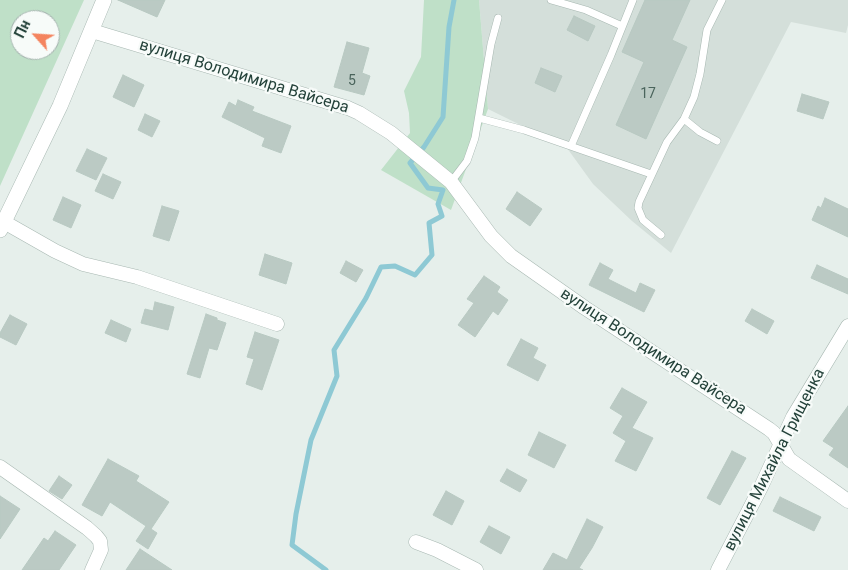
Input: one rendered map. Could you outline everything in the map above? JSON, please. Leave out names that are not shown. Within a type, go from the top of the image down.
[{"type":"street","points":[[104,0],[57,114],[2,226],[83,264],[138,277],[277,324]]},
{"type":"street","name":"вулиця Володимира Вайсера","points":[[92,31],[348,108],[359,113],[391,133],[451,182],[491,236],[511,256],[577,302],[759,422],[774,434],[789,459],[848,501]]},
{"type":"street","name":"вулиця Михайла Грищенка","points":[[718,570],[805,396],[848,326]]},
{"type":"street","points":[[0,467],[96,536],[100,541],[101,550],[92,570]]},
{"type":"street","points":[[416,542],[437,550],[476,570]]},
{"type":"lane","points":[[551,0],[586,10],[622,26]]},
{"type":"lane","points":[[571,146],[633,0]]},
{"type":"lane","points":[[661,235],[643,220],[638,208],[641,195],[667,142],[684,119],[697,88],[707,30],[722,0]]},
{"type":"lane","points":[[451,182],[467,161],[479,118],[488,62],[498,18]]},
{"type":"lane","points":[[479,118],[524,130],[651,174]]},
{"type":"lane","points":[[684,119],[700,132],[717,141]]},
{"type":"shaded area","points":[[479,0],[848,0],[848,25],[846,33],[791,22],[671,253],[632,221],[593,184],[567,148],[488,109]]},
{"type":"green space","points":[[0,0],[84,0],[60,53],[60,10],[10,10],[10,60],[57,60],[0,186]]},
{"type":"green space","points":[[424,0],[479,0],[488,109],[451,210],[381,170],[410,133],[409,113],[404,91],[421,57]]},
{"type":"building","points":[[118,0],[165,0],[157,17]]},
{"type":"building","points":[[645,0],[690,0],[672,40],[687,47],[646,139],[616,125],[644,62],[622,52]]},
{"type":"building","points":[[574,16],[595,26],[588,41],[567,30]]},
{"type":"building","points":[[347,42],[369,48],[362,73],[370,76],[364,95],[334,87]]},
{"type":"building","points":[[541,68],[562,76],[555,92],[535,83]]},
{"type":"building","points":[[123,75],[144,85],[134,107],[113,97]]},
{"type":"building","points":[[802,94],[829,102],[823,119],[797,111]]},
{"type":"building","points":[[238,100],[254,107],[252,111],[291,126],[281,153],[262,146],[265,138],[222,117],[229,102],[236,106]]},
{"type":"building","points":[[145,114],[160,121],[152,137],[138,130]]},
{"type":"building","points":[[87,149],[107,158],[96,180],[76,171]]},
{"type":"building","points":[[103,174],[121,182],[113,199],[95,191]]},
{"type":"building","points":[[517,192],[542,209],[530,226],[506,209]]},
{"type":"building","points":[[63,197],[81,205],[71,228],[53,220]]},
{"type":"building","points":[[825,198],[848,209],[848,237],[812,220],[818,206],[821,208]]},
{"type":"building","points":[[162,206],[179,211],[169,241],[153,236]]},
{"type":"building","points":[[265,254],[292,263],[286,284],[259,275]]},
{"type":"building","points":[[346,261],[363,270],[356,282],[340,273]]},
{"type":"building","points":[[600,263],[613,270],[608,279],[636,293],[640,283],[655,290],[644,312],[589,285]]},
{"type":"building","points":[[817,265],[848,279],[848,294],[811,278]]},
{"type":"building","points":[[484,276],[500,287],[497,292],[508,300],[498,315],[493,311],[475,337],[458,325],[474,303],[467,299]]},
{"type":"building","points":[[155,302],[174,307],[168,330],[141,323],[145,309],[153,311]]},
{"type":"building","points":[[752,309],[774,321],[767,334],[745,321]]},
{"type":"building","points":[[206,314],[226,323],[217,350],[209,348],[200,378],[187,374]]},
{"type":"building","points":[[10,315],[27,324],[16,345],[0,337],[0,333]]},
{"type":"building","points":[[111,320],[131,329],[126,342],[105,333]]},
{"type":"building","points":[[255,332],[279,340],[262,390],[246,384],[254,359],[247,357]]},
{"type":"building","points":[[521,339],[538,348],[533,358],[546,365],[538,381],[507,365]]},
{"type":"building","points":[[622,388],[647,402],[632,428],[653,438],[636,471],[615,461],[626,441],[613,433],[623,416],[610,408]]},
{"type":"building","points":[[848,406],[848,468],[829,455],[834,448],[823,441]]},
{"type":"building","points":[[539,432],[566,445],[554,468],[528,455]]},
{"type":"building","points":[[732,451],[746,458],[720,505],[707,498]]},
{"type":"building","points":[[108,459],[139,476],[136,481],[169,502],[151,529],[157,533],[148,549],[136,541],[146,526],[110,502],[102,516],[82,505]]},
{"type":"building","points":[[507,469],[527,480],[520,492],[500,481]]},
{"type":"building","points":[[59,476],[72,485],[62,499],[49,491]]},
{"type":"building","points":[[446,491],[464,501],[452,525],[433,515]]},
{"type":"building","points":[[0,496],[20,509],[0,539]]},
{"type":"building","points":[[780,497],[821,517],[814,531],[773,511]]},
{"type":"building","points":[[587,519],[603,527],[579,568],[583,570],[543,570],[553,553],[567,560]]},
{"type":"building","points":[[489,526],[510,537],[501,554],[480,542]]},
{"type":"building","points":[[55,531],[76,545],[59,570],[22,570],[44,538],[48,541]]},
{"type":"building","points":[[140,549],[172,570],[126,570]]},
{"type":"waterway","points":[[326,570],[292,545],[296,514],[311,440],[337,376],[334,350],[366,298],[381,267],[395,266],[415,275],[432,255],[429,223],[442,216],[438,204],[443,190],[428,188],[410,163],[424,147],[443,117],[449,27],[454,0]]}]
